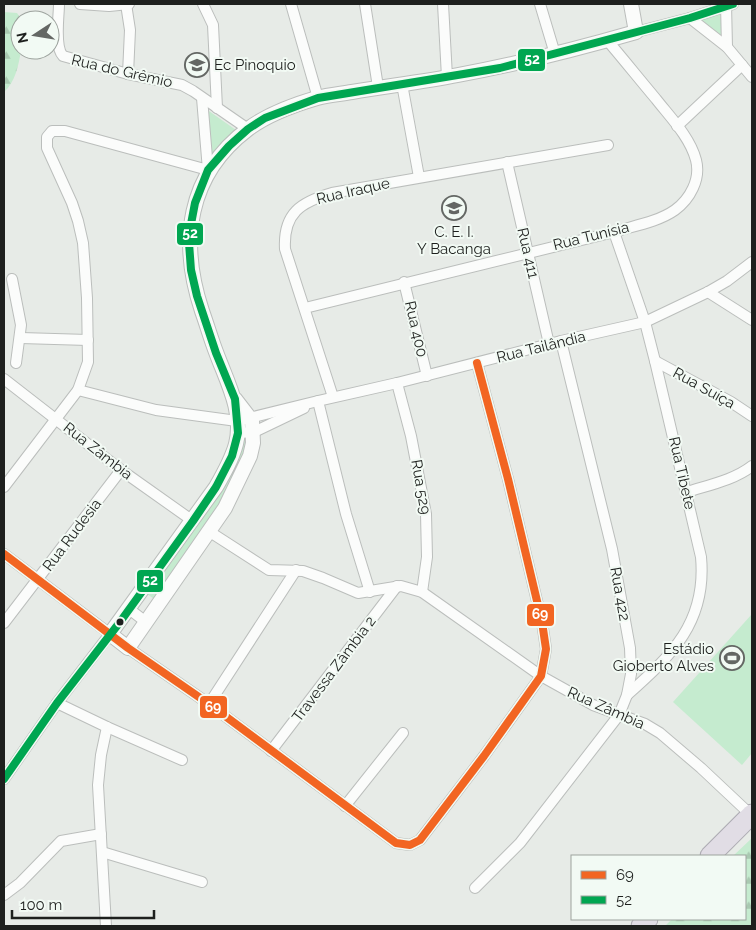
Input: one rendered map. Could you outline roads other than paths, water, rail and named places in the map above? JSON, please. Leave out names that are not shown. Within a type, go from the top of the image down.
[{"type":"highway","points":[[711,855],[752,815]]},
{"type":"street","name":"Rua do Grêmio","points":[[59,4],[58,50],[61,55],[128,74],[182,85],[248,129]]},
{"type":"street","points":[[80,4],[109,6],[127,4],[130,30],[128,74]]},
{"type":"street","points":[[203,4],[213,25],[217,108]]},
{"type":"street","points":[[291,4],[318,98]]},
{"type":"street","points":[[365,4],[378,87]]},
{"type":"street","points":[[443,4],[447,77]]},
{"type":"street","points":[[540,4],[555,54]]},
{"type":"street","points":[[631,4],[636,32]]},
{"type":"street","points":[[4,779],[193,521],[227,468],[236,444],[242,424],[235,399],[213,345],[197,296],[191,270],[189,243],[195,203],[208,170],[229,146],[248,129],[265,118],[318,98],[500,68],[690,18],[729,5],[727,47]]},
{"type":"street","points":[[690,18],[727,47],[752,77]]},
{"type":"street","name":"Rua Tunísia","points":[[305,308],[404,282],[614,232],[668,214],[684,202],[692,191],[696,178],[696,161],[691,147],[677,126],[607,40]]},
{"type":"street","points":[[677,126],[742,65]]},
{"type":"street","points":[[402,84],[419,177]]},
{"type":"street","points":[[202,98],[208,170]]},
{"type":"street","points":[[4,487],[78,390],[88,362],[86,271],[83,243],[72,203],[47,148],[46,142],[49,134],[57,130],[65,130],[208,170]]},
{"type":"street","name":"Rua Iraque","points":[[333,397],[285,249],[286,227],[296,211],[305,203],[332,192],[608,145]]},
{"type":"street","name":"Rua 411","points":[[507,162],[549,344]]},
{"type":"street","name":"Rua Tibete","points":[[614,232],[645,322],[656,361],[687,492],[701,557],[703,577],[697,607],[675,647],[661,664],[627,695]]},
{"type":"street","name":"Rua Tailândia","points":[[242,424],[333,397],[427,376],[561,341],[645,322],[728,281],[752,262]]},
{"type":"street","points":[[12,279],[20,315],[20,338],[16,363]]},
{"type":"street","name":"Rua 400","points":[[404,282],[427,376]]},
{"type":"street","points":[[708,292],[752,320]]},
{"type":"street","points":[[20,338],[88,340]]},
{"type":"street","name":"Rua 422","points":[[475,888],[525,837],[619,716],[627,695],[631,674],[630,648],[615,567],[561,341]]},
{"type":"street","name":"Rua Suíça","points":[[656,361],[752,416]]},
{"type":"street","points":[[4,554],[128,648],[209,704],[396,843],[410,845],[420,840],[484,756],[541,676],[546,649],[542,622],[508,479],[477,363]]},
{"type":"street","name":"Rua Zâmbia","points":[[4,379],[121,470],[193,521]]},
{"type":"street","name":"Rua 529","points":[[397,383],[411,436],[426,514],[428,558],[422,592]]},
{"type":"street","points":[[78,390],[156,410],[242,424],[254,432],[250,456],[225,508],[128,648]]},
{"type":"street","points":[[318,401],[346,514],[370,592]]},
{"type":"street","name":"Rua Tailândia","points":[[254,432],[318,401]]},
{"type":"street","points":[[687,492],[731,478],[752,466]]},
{"type":"street","name":"Rua Rudesia","points":[[4,623],[121,470]]},
{"type":"street","name":"Rua Zâmbia","points":[[210,532],[269,570],[296,570],[323,578],[358,593],[397,586],[410,587],[422,592],[541,676],[593,705],[645,724],[660,733],[752,815]]},
{"type":"street","points":[[209,704],[296,570]]},
{"type":"street","name":"Travessa Zâmbia 2","points":[[271,751],[397,586]]},
{"type":"street","points":[[129,609],[146,622]]},
{"type":"street","points":[[58,703],[182,760]]},
{"type":"street","points":[[106,926],[98,776],[108,727]]},
{"type":"street","points":[[345,806],[403,733]]},
{"type":"street","points":[[4,895],[20,883],[61,841],[101,834]]},
{"type":"street","points":[[102,852],[202,882]]},
{"type":"place","name":"Ec Pinoquio","points":[[197,65]]},
{"type":"place","name":"C. E. I. Y Bacanga","points":[[454,208]]},
{"type":"place","name":"Estádio Gioberto Alves","points":[[732,658]]}]
